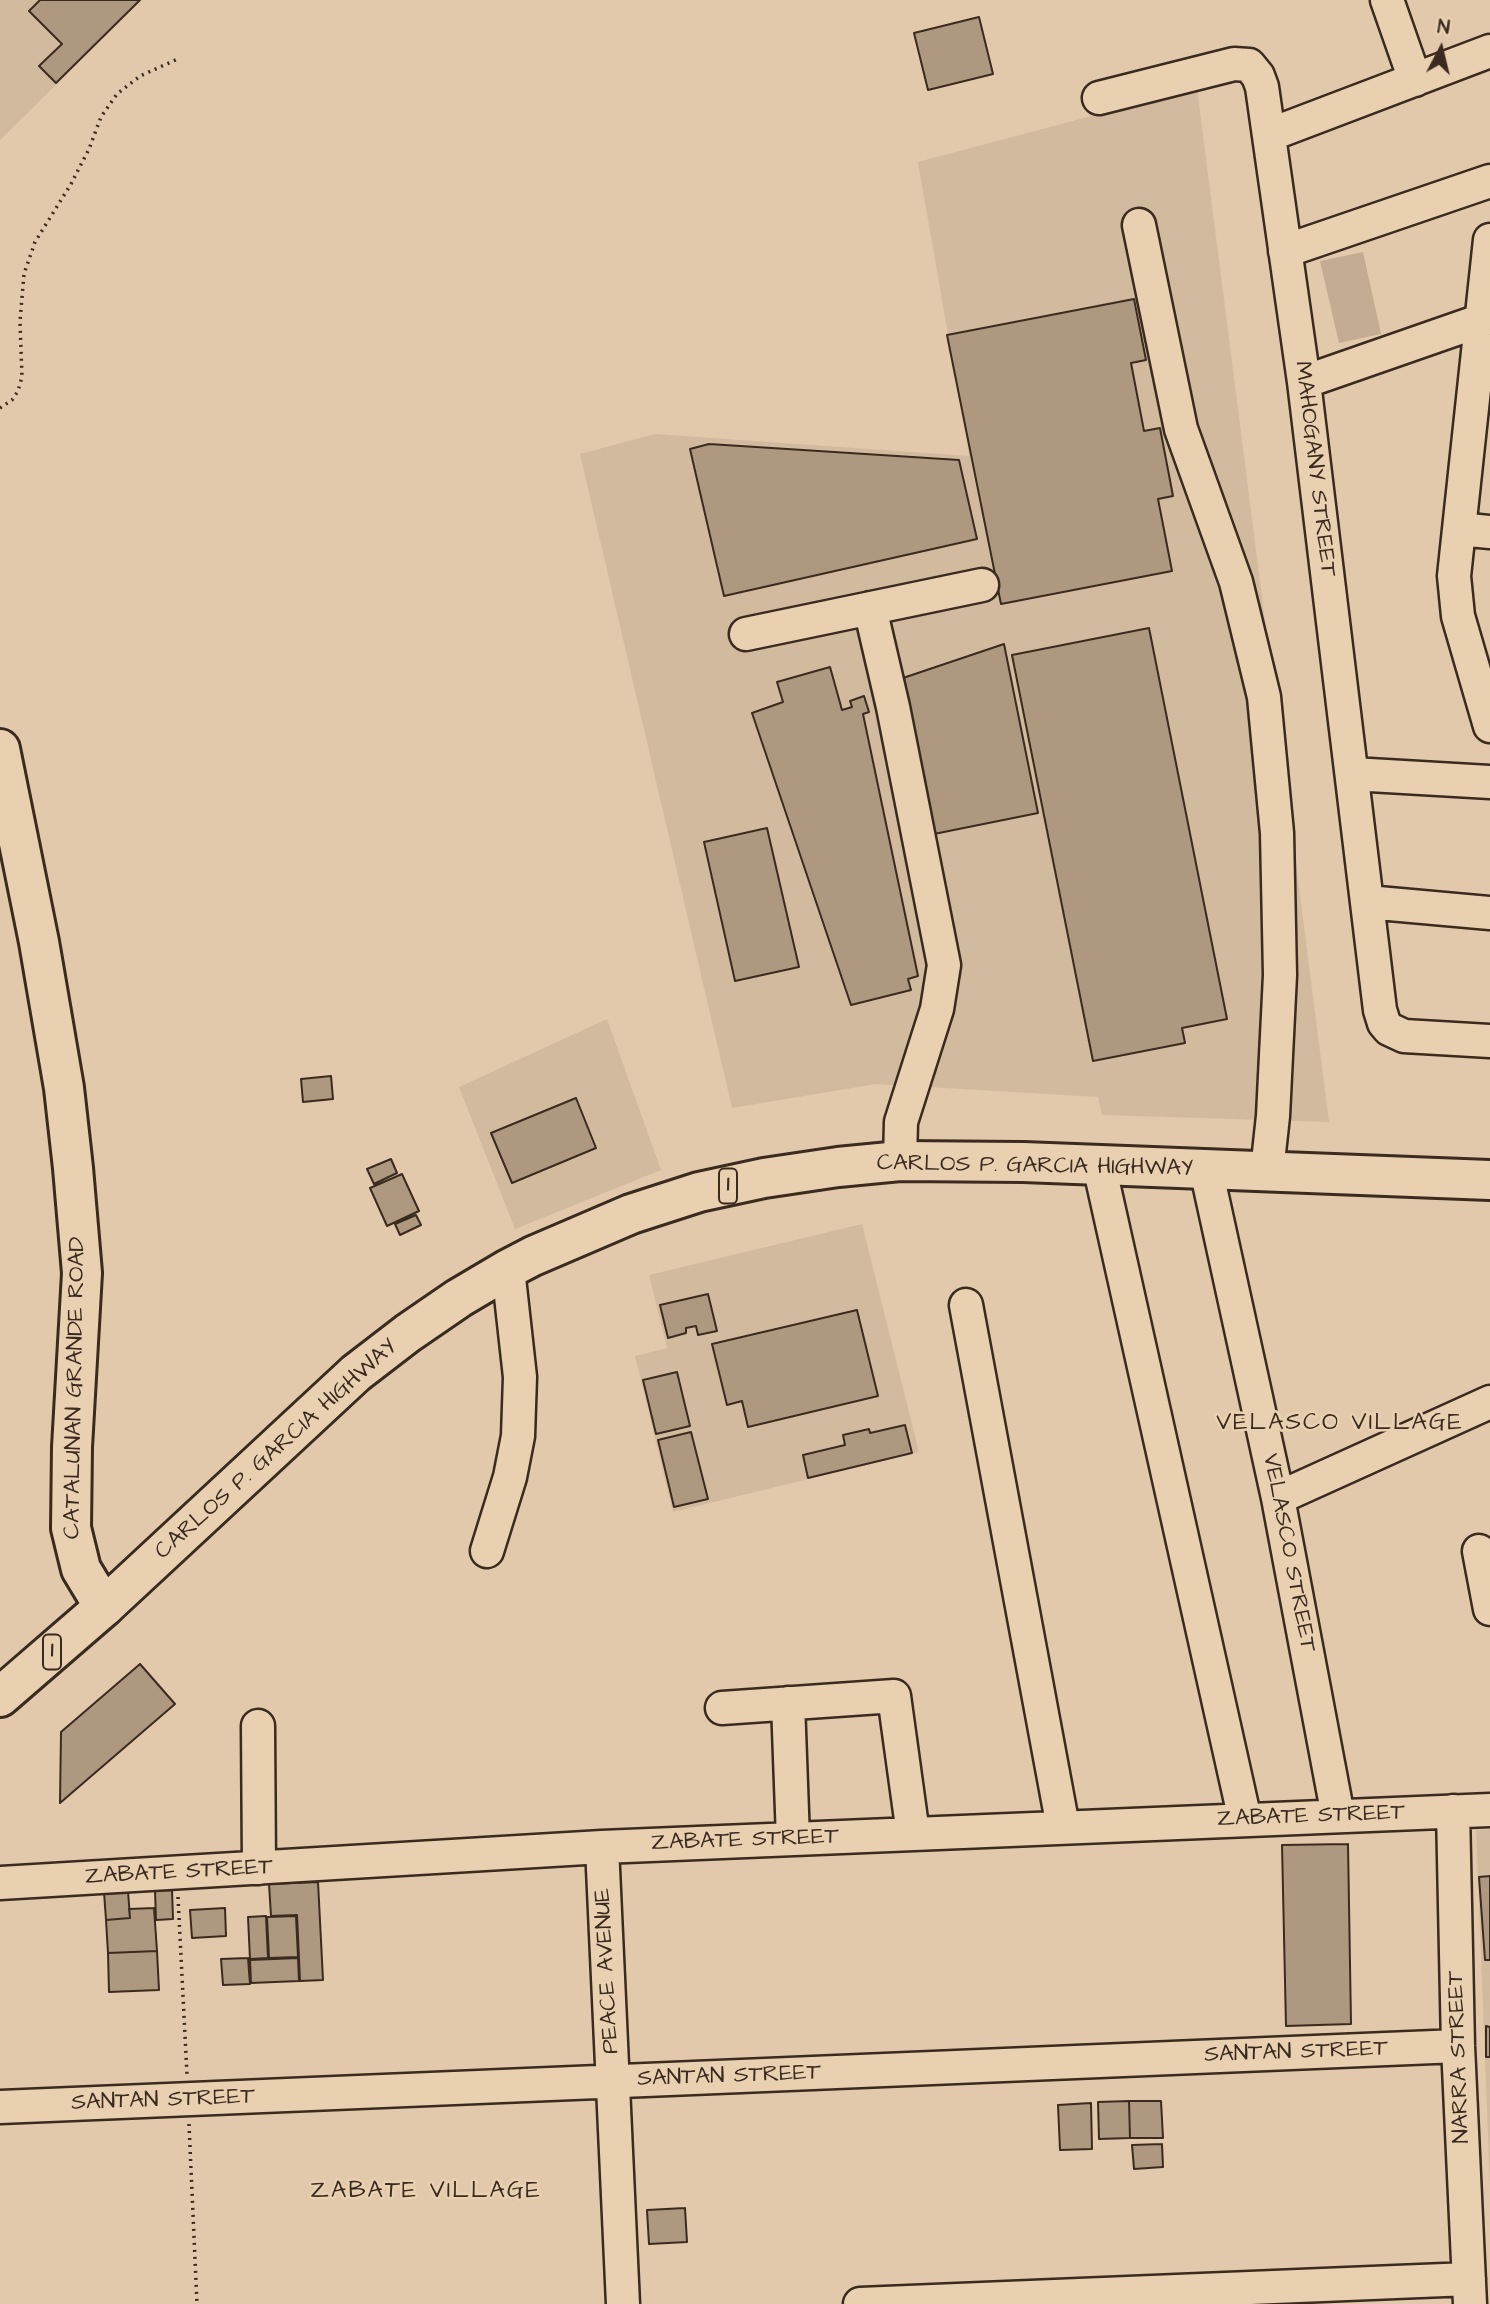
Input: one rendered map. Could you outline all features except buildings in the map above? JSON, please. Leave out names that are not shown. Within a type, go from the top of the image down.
[{"type":"main road","name":"CATALUNAN GRANDE ROAD","points":[[0,749],[39,942],[64,1088],[73,1168],[82,1273],[72,1447],[71,1528],[81,1569],[104,1606]]},
{"type":"main road","name":"CARLOS P. GARCIA HIGHWAY","points":[[0,1697],[104,1606],[356,1373],[459,1298],[508,1269],[533,1255],[631,1214],[699,1192],[764,1178],[900,1161],[1099,1165],[1490,1180]]},
{"type":"street","points":[[1387,0],[1415,80]]},
{"type":"street","points":[[1269,135],[1490,51]]},
{"type":"street","name":"MAHOGANY STREET","points":[[1099,98],[1241,63],[1249,65],[1258,76],[1269,135],[1304,382],[1380,1010],[1389,1029],[1404,1035],[1490,1041]]},
{"type":"street","points":[[1285,251],[1490,181]]},
{"type":"street","points":[[1139,225],[1181,429],[1236,582],[1264,696],[1277,832],[1280,975],[1273,1116],[1267,1171]]},
{"type":"street","points":[[1490,240],[1454,576],[1461,625],[1490,726]]},
{"type":"street","points":[[1304,382],[1482,320]]},
{"type":"street","points":[[1459,529],[1490,532]]},
{"type":"street","points":[[746,634],[982,585]]},
{"type":"street","points":[[870,608],[944,965],[937,1009],[901,1122],[900,1161]]},
{"type":"street","points":[[1352,774],[1490,782]]},
{"type":"street","points":[[1367,902],[1490,913]]},
{"type":"street","points":[[1099,1165],[1245,1820]]},
{"type":"street","name":"VELASCO STREET","points":[[1206,1169],[1278,1498],[1338,1816]]},
{"type":"street","points":[[487,1551],[510,1477],[517,1436],[520,1377],[508,1269]]},
{"type":"street","points":[[966,1305],[1063,1828]]},
{"type":"street","points":[[1278,1498],[1490,1402]]},
{"type":"street","points":[[1479,1551],[1490,1609]]},
{"type":"street","points":[[723,1708],[894,1696],[913,1834]]},
{"type":"street","points":[[788,1703],[793,1839]]},
{"type":"street","points":[[258,1726],[259,1868]]},
{"type":"street","name":"ZABATE STREET","points":[[0,1883],[602,1847],[1490,1810]]},
{"type":"street","name":"NARRA STREET","points":[[1453,1811],[1458,2046],[1469,2291]]},
{"type":"street","name":"PEACE AVENUE","points":[[602,1847],[623,2304]]},
{"type":"street","name":"SANTAN STREET","points":[[0,2107],[1458,2046]]},
{"type":"street","points":[[860,2304],[1469,2291]]},
{"type":"path","points":[[0,408],[12,400],[22,377],[20,321],[24,274],[35,242],[71,184],[89,149],[101,117],[117,93],[140,76],[180,58]]},
{"type":"shaded area","points":[[0,0],[142,0],[0,140]]},
{"type":"shaded area","points":[[1197,88],[1329,1122],[1102,1115],[1098,1097],[876,1084],[732,1108],[580,454],[655,434],[969,456],[918,162]]},
{"type":"shaded area","points":[[1363,252],[1381,334],[1339,343],[1320,261]]},
{"type":"shaded area","points":[[607,1019],[661,1170],[515,1229],[459,1087]]},
{"type":"shaded area","points":[[862,1224],[919,1452],[673,1512],[635,1356],[667,1348],[649,1275]]},
{"type":"shaded area","points":[[1490,1829],[1490,2186],[1476,1830]]},
{"type":"district","name":"VELASCO VILLAGE","points":[[1340,1424]]},
{"type":"district","name":"ZABATE VILLAGE","points":[[426,2192]]}]
